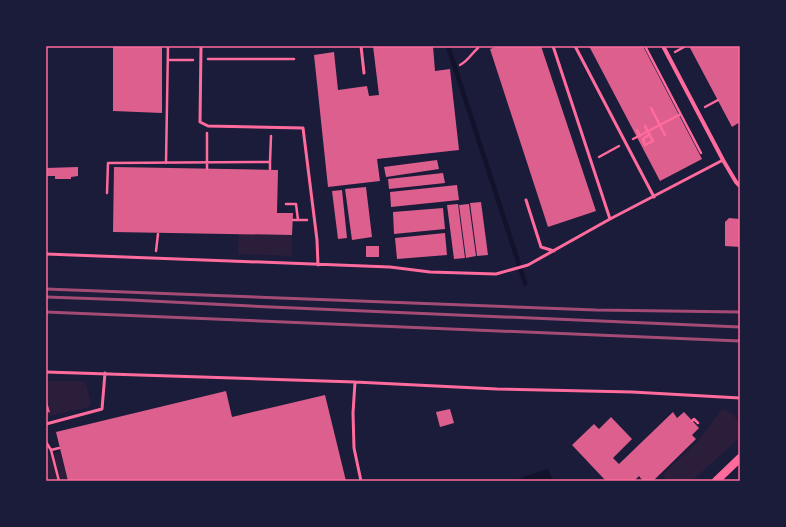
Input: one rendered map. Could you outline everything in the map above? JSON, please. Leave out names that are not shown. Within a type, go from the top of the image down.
[{"type":"main road","points":[[716,481],[740,458]]},
{"type":"street","points":[[663,46],[723,160],[740,186]]},
{"type":"lane","points":[[201,46],[200,122],[208,126],[303,128],[317,240],[318,265]]},
{"type":"lane","points":[[361,46],[364,73]]},
{"type":"lane","points":[[553,46],[610,219]]},
{"type":"lane","points":[[575,46],[654,197]]},
{"type":"lane","points":[[46,254],[390,267],[430,272],[496,274],[528,265],[610,219],[723,160]]},
{"type":"lane","points":[[526,200],[541,247],[554,251]]},
{"type":"lane","points":[[46,372],[355,382],[497,389],[632,392],[740,398]]},
{"type":"lane","points":[[46,424],[102,409],[105,373]]},
{"type":"lane","points":[[355,382],[353,413],[354,448],[361,481]]},
{"type":"path","points":[[166,163],[168,46]]},
{"type":"path","points":[[645,46],[701,153]]},
{"type":"path","points":[[675,52],[684,46]]},
{"type":"path","points":[[460,65],[466,62],[471,54],[478,48]]},
{"type":"path","points":[[168,60],[294,59]]},
{"type":"path","points":[[704,107],[718,100]]},
{"type":"path","points":[[651,108],[665,134]]},
{"type":"path","points":[[630,141],[638,137],[640,140],[660,125],[679,115]]},
{"type":"path","points":[[207,168],[208,126]]},
{"type":"path","points":[[645,126],[649,133]]},
{"type":"path","points":[[637,130],[638,137]]},
{"type":"path","points":[[270,170],[271,134],[278,135]]},
{"type":"path","points":[[595,160],[623,145]]},
{"type":"path","points":[[107,193],[108,163],[270,162]]},
{"type":"path","points":[[286,204],[296,204],[298,220],[293,220]]},
{"type":"path","points":[[156,251],[158,234]]},
{"type":"path","points":[[692,421],[694,419],[698,423]]},
{"type":"path","points":[[46,442],[51,450],[59,481]]},
{"type":"path","points":[[51,450],[59,448]]},
{"type":"shaded area","points":[[239,234],[292,235],[292,256],[238,254]]},
{"type":"shaded area","points":[[46,381],[80,381],[86,383],[91,404],[89,407],[46,417],[46,413],[50,412],[46,396]]},
{"type":"shaded area","points":[[722,409],[732,414],[739,425],[739,435],[737,440],[692,481],[667,481],[662,475],[698,441]]},
{"type":"shaded area","points":[[46,449],[48,455],[60,452],[68,481],[46,481]]},
{"type":"shaded area","points":[[548,469],[553,481],[517,481],[523,477]]},
{"type":"building","points":[[113,46],[162,46],[162,113],[113,111]]},
{"type":"building","points":[[373,46],[433,46],[435,71],[450,69],[459,150],[377,159],[380,181],[328,187],[314,55],[334,52],[338,90],[367,86],[369,96],[379,95]]},
{"type":"building","points":[[498,46],[541,46],[596,211],[548,227],[490,49]]},
{"type":"building","points":[[589,46],[643,46],[702,159],[660,181]]},
{"type":"building","points":[[689,46],[740,46],[740,122],[732,127]]},
{"type":"building","points":[[437,160],[439,169],[386,177],[384,167]]},
{"type":"building","points":[[78,167],[78,176],[71,177],[71,179],[55,179],[55,176],[46,176],[46,168]]},
{"type":"building","points":[[114,167],[278,170],[277,213],[293,213],[292,235],[113,232]]},
{"type":"building","points":[[443,173],[445,183],[389,189],[388,179]]},
{"type":"building","points":[[457,185],[459,200],[391,207],[390,192]]},
{"type":"building","points":[[366,187],[372,237],[352,240],[345,189]]},
{"type":"building","points":[[342,190],[347,238],[338,239],[332,191]]},
{"type":"building","points":[[481,202],[488,255],[477,256],[470,203]]},
{"type":"building","points":[[458,204],[465,258],[454,259],[447,205]]},
{"type":"building","points":[[469,204],[476,256],[466,258],[459,205]]},
{"type":"building","points":[[443,208],[445,229],[394,234],[393,212]]},
{"type":"building","points":[[729,218],[740,219],[740,247],[725,246],[725,222]]},
{"type":"building","points":[[445,233],[447,255],[397,259],[395,238]]},
{"type":"building","points":[[366,246],[379,246],[379,257],[366,257]]},
{"type":"building","points":[[226,391],[232,417],[325,395],[346,481],[68,481],[56,432]]},
{"type":"building","points":[[46,398],[50,412],[46,413]]},
{"type":"building","points":[[450,409],[454,423],[440,427],[436,412]]},
{"type":"building","points":[[673,412],[677,418],[684,412],[699,428],[692,435],[696,439],[653,481],[643,481],[639,476],[634,481],[606,481],[572,445],[594,424],[599,429],[611,417],[632,439],[613,458],[619,464]]},
{"type":"waterway","points":[[448,46],[525,283]]},
{"type":"railway","points":[[46,289],[596,310],[740,312]]},
{"type":"railway","points":[[46,297],[740,327]]},
{"type":"railway","points":[[46,312],[740,341]]}]
